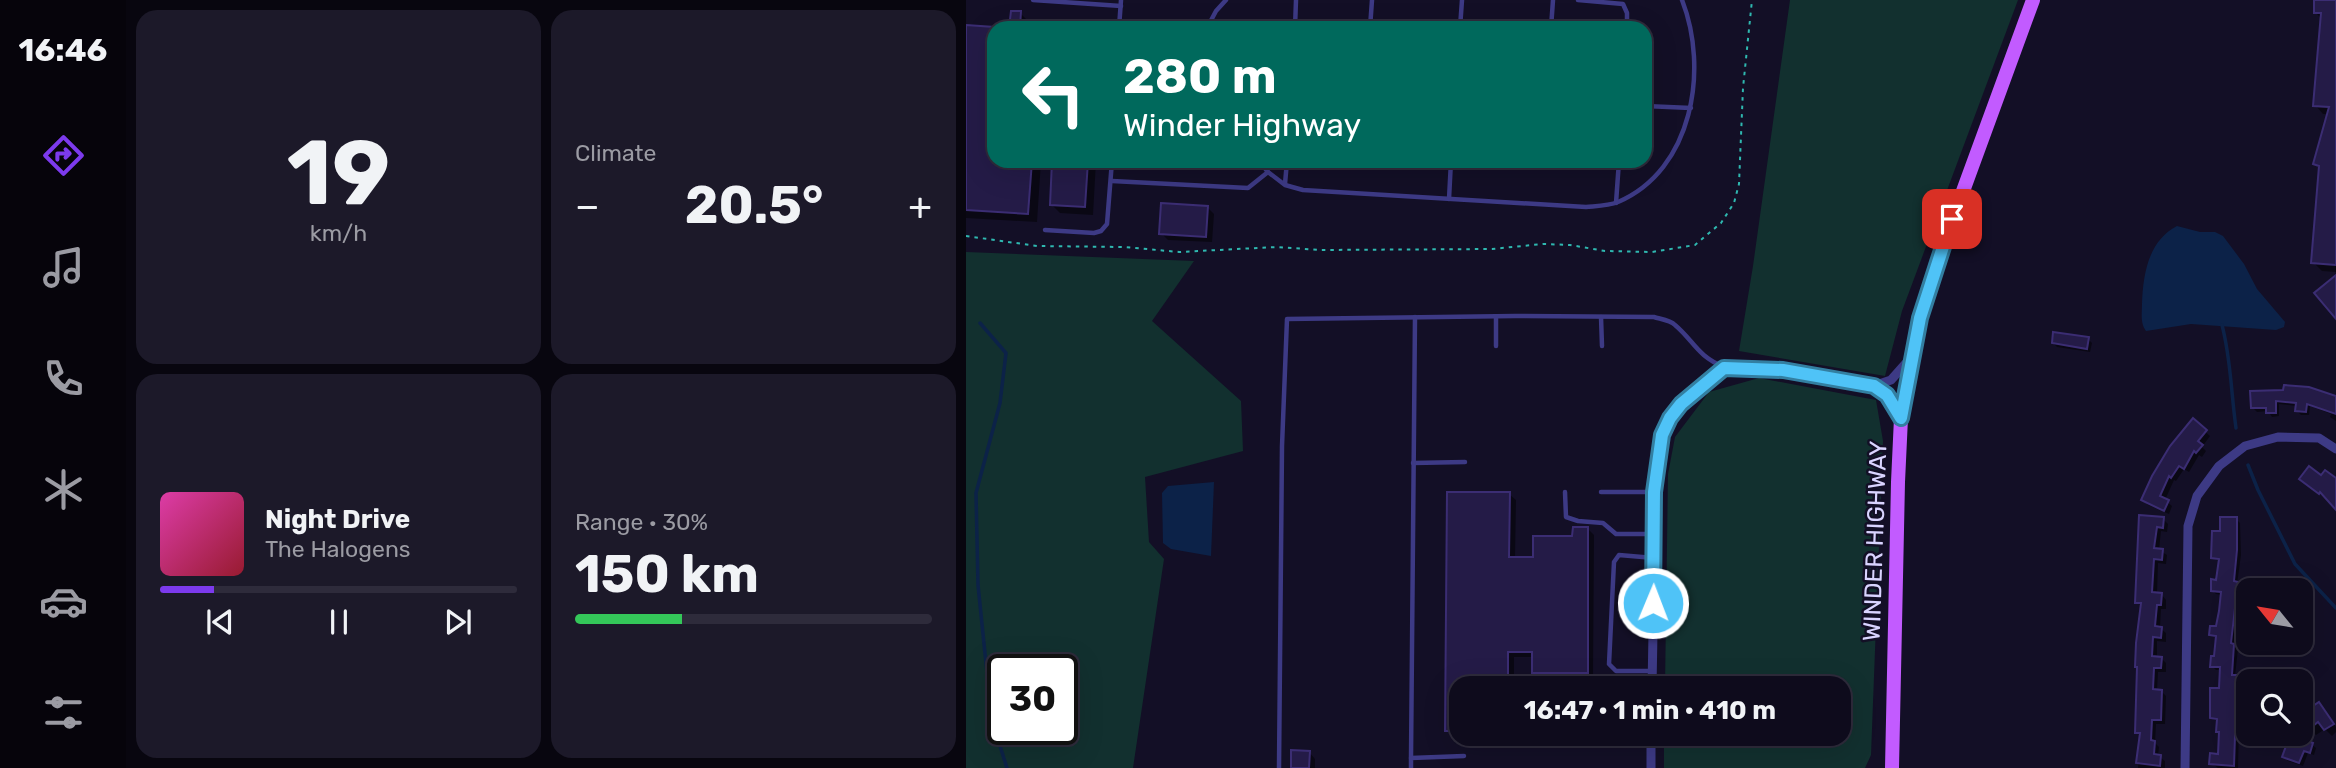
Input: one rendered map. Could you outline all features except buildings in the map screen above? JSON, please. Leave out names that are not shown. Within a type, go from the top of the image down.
[{"type":"main road","name":"WINDER HIGHWAY","points":[[1892,768],[1901,418],[1912,354],[1920,318],[1944,243],[2033,0]]},
{"type":"street","points":[[1652,676],[1654,492],[1658,450],[1670,418],[1696,390],[1724,368],[1783,370],[1874,386],[1884,384],[1898,375],[1912,354]]},
{"type":"street","points":[[1874,386],[1887,395],[1901,418]]},
{"type":"street","points":[[2185,768],[2188,526],[2197,496],[2218,466],[2245,446],[2278,437],[2319,439],[2336,449]]},
{"type":"street","points":[[1651,746],[1651,768]]},
{"type":"lane","points":[[1033,0],[1121,3],[1120,21]]},
{"type":"lane","points":[[1211,21],[1226,0]]},
{"type":"lane","points":[[1295,21],[1296,0]]},
{"type":"lane","points":[[1370,21],[1372,0]]},
{"type":"lane","points":[[1460,21],[1462,0]]},
{"type":"lane","points":[[1552,21],[1553,0]]},
{"type":"lane","points":[[1578,0],[1623,4],[1628,13],[1627,21]]},
{"type":"lane","points":[[1265,168],[1285,185],[1303,190],[1586,207],[1616,203],[1642,189],[1656,174],[1678,141],[1691,108],[1695,83],[1694,42],[1682,0]]},
{"type":"lane","points":[[1652,106],[1691,108]]},
{"type":"lane","points":[[1045,230],[1094,233],[1101,231],[1107,225],[1112,168]]},
{"type":"lane","points":[[1285,185],[1286,168]]},
{"type":"lane","points":[[1449,199],[1451,168]]},
{"type":"lane","points":[[1616,203],[1618,168]]},
{"type":"lane","points":[[1112,181],[1248,188],[1268,172]]},
{"type":"lane","points":[[1411,768],[1415,317]]},
{"type":"lane","points":[[1496,317],[1496,346]]},
{"type":"lane","points":[[1601,317],[1602,346]]},
{"type":"lane","points":[[1279,768],[1282,446],[1287,318],[1654,317],[1674,323],[1694,347],[1724,368]]},
{"type":"lane","points":[[1413,463],[1465,462]]},
{"type":"lane","points":[[1565,492],[1566,517],[1603,523],[1616,534],[1654,534]]},
{"type":"lane","points":[[1601,492],[1654,492]]},
{"type":"lane","points":[[1652,671],[1616,671],[1609,664],[1614,562],[1619,555],[1654,558]]},
{"type":"lane","points":[[1411,758],[1464,756]]},
{"type":"path","points":[[966,236],[1037,246],[1124,247],[1180,252],[1276,247],[1321,250],[1492,249],[1543,244],[1605,251],[1652,252],[1695,245],[1721,223],[1734,202],[1739,184],[1743,88],[1752,0]]},
{"type":"green space","points":[[1790,0],[2018,0],[1902,311],[1885,376],[1739,351]]},
{"type":"green space","points":[[966,252],[1194,261],[1152,321],[1241,401],[1243,451],[1145,477],[1149,542],[1164,559],[1133,768],[966,768]]},
{"type":"green space","points":[[1759,378],[1876,400],[1883,441],[1871,755],[1865,768],[1664,768],[1664,746],[1851,746],[1851,676],[1665,676],[1668,474],[1675,437],[1709,392]]},
{"type":"water","points":[[2177,226],[2200,232],[2215,232],[2223,236],[2244,264],[2257,289],[2285,322],[2284,327],[2276,330],[2191,324],[2146,331],[2142,321],[2142,304],[2149,260],[2159,240]]},
{"type":"water","points":[[1214,482],[1211,556],[1171,549],[1163,543],[1162,493],[1168,486]]},
{"type":"waterway","points":[[980,323],[1006,353],[1000,403],[976,493],[978,585],[988,708],[1007,768]]},
{"type":"waterway","points":[[2222,325],[2236,428]]},
{"type":"waterway","points":[[2248,465],[2295,564],[2336,608]]},
{"type":"route","points":[[1653,603],[1656,466],[1662,435],[1670,418],[1696,390],[1724,368],[1783,370],[1874,386],[1893,402],[1901,418],[1920,318],[1952,219]]}]
